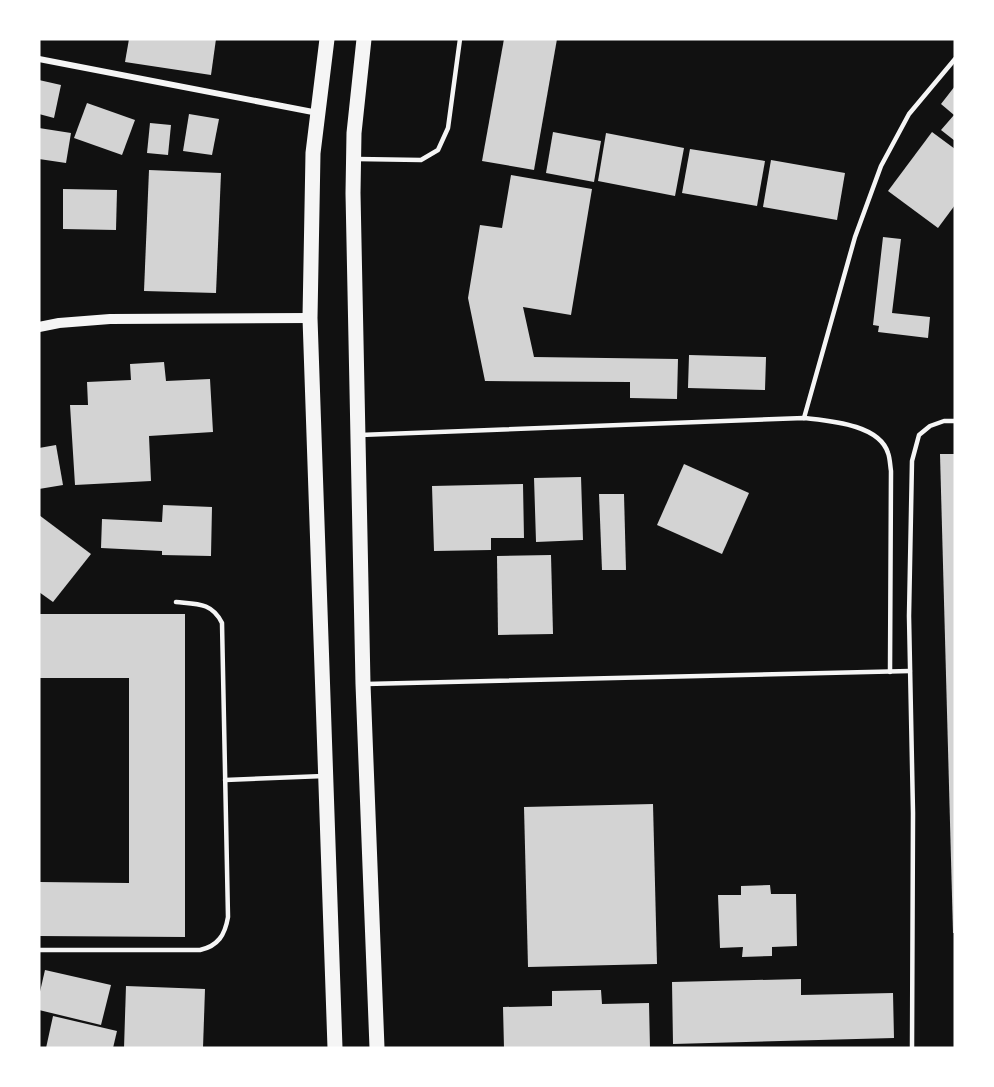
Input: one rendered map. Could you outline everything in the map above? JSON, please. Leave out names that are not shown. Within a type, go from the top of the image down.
[{"type":"main road","points":[[327,39],[313,153],[310,318],[335,1048]]},
{"type":"main road","points":[[364,39],[354,133],[354,159],[363,684],[377,1048]]},
{"type":"street","points":[[39,59],[318,113]]},
{"type":"street","points":[[39,327],[110,319],[310,318]]},
{"type":"lane","points":[[354,159],[421,160],[438,150],[448,128],[460,39]]},
{"type":"lane","points":[[804,418],[855,237],[881,166],[909,114],[955,59]]},
{"type":"lane","points":[[358,435],[804,418],[836,422],[870,433],[885,446],[889,453],[891,471],[890,672]]},
{"type":"lane","points":[[912,1048],[913,813],[909,671],[912,461],[919,435],[930,426],[944,421],[955,421]]},
{"type":"lane","points":[[39,950],[200,950],[216,945],[223,936],[228,917],[222,623],[218,614],[207,606],[176,602]]},
{"type":"lane","points":[[363,684],[909,671]]},
{"type":"lane","points":[[225,780],[327,776]]},
{"type":"building","points":[[129,39],[216,39],[211,75],[125,62]]},
{"type":"building","points":[[504,39],[557,39],[534,170],[482,161]]},
{"type":"building","points":[[39,80],[61,85],[54,118],[39,114]]},
{"type":"building","points":[[955,86],[955,141],[941,130],[954,115],[941,104]]},
{"type":"building","points":[[87,103],[135,120],[122,155],[74,138]]},
{"type":"building","points":[[189,114],[219,119],[212,155],[183,151]]},
{"type":"building","points":[[150,123],[171,125],[168,155],[147,153]]},
{"type":"building","points":[[39,128],[71,133],[66,163],[39,159]]},
{"type":"building","points":[[553,132],[601,141],[594,182],[546,173]]},
{"type":"building","points":[[932,132],[955,149],[955,205],[938,228],[888,191]]},
{"type":"building","points":[[606,133],[684,148],[675,196],[598,181]]},
{"type":"building","points":[[690,149],[765,161],[757,206],[682,193]]},
{"type":"building","points":[[771,160],[845,173],[837,220],[763,207]]},
{"type":"building","points":[[149,170],[221,173],[216,293],[144,291]]},
{"type":"building","points":[[511,175],[592,189],[571,315],[523,307],[534,357],[678,359],[677,399],[630,398],[630,382],[485,381],[468,298],[480,225],[502,228]]},
{"type":"building","points":[[63,189],[117,190],[116,230],[63,229]]},
{"type":"building","points":[[883,237],[901,239],[892,313],[930,317],[928,338],[878,332],[879,326],[873,325]]},
{"type":"building","points":[[689,355],[766,357],[765,390],[688,388]]},
{"type":"building","points":[[164,362],[166,381],[210,379],[213,432],[149,436],[151,481],[75,485],[70,405],[88,405],[87,382],[131,380],[130,364]]},
{"type":"building","points":[[56,445],[63,485],[39,489],[39,448]]},
{"type":"building","points":[[940,454],[955,454],[955,933],[953,933]]},
{"type":"building","points":[[684,464],[749,493],[722,554],[657,525]]},
{"type":"building","points":[[581,477],[583,540],[536,542],[534,478]]},
{"type":"building","points":[[523,484],[524,538],[491,538],[491,550],[434,551],[432,486]]},
{"type":"building","points":[[599,494],[624,494],[626,570],[602,570]]},
{"type":"building","points":[[163,505],[212,507],[211,556],[162,555],[162,551],[101,548],[102,519],[162,522]]},
{"type":"building","points":[[39,515],[91,554],[53,602],[39,592]]},
{"type":"building","points":[[551,555],[553,634],[498,635],[497,556]]},
{"type":"building","points":[[39,614],[185,614],[185,937],[39,936],[39,882],[129,883],[129,678],[39,678]]},
{"type":"building","points":[[653,804],[657,964],[528,967],[524,807]]},
{"type":"building","points":[[770,885],[771,894],[796,894],[797,946],[772,947],[772,956],[742,957],[743,947],[720,948],[718,895],[741,895],[741,886]]},
{"type":"building","points":[[45,970],[111,985],[101,1025],[39,1010],[39,996]]},
{"type":"building","points":[[801,979],[801,995],[893,993],[894,1038],[673,1044],[672,982]]},
{"type":"building","points":[[126,986],[205,989],[203,1048],[124,1048]]},
{"type":"building","points":[[601,990],[602,1004],[649,1003],[650,1048],[504,1048],[503,1007],[552,1006],[552,991]]},
{"type":"building","points":[[53,1016],[117,1031],[113,1048],[46,1048]]}]
